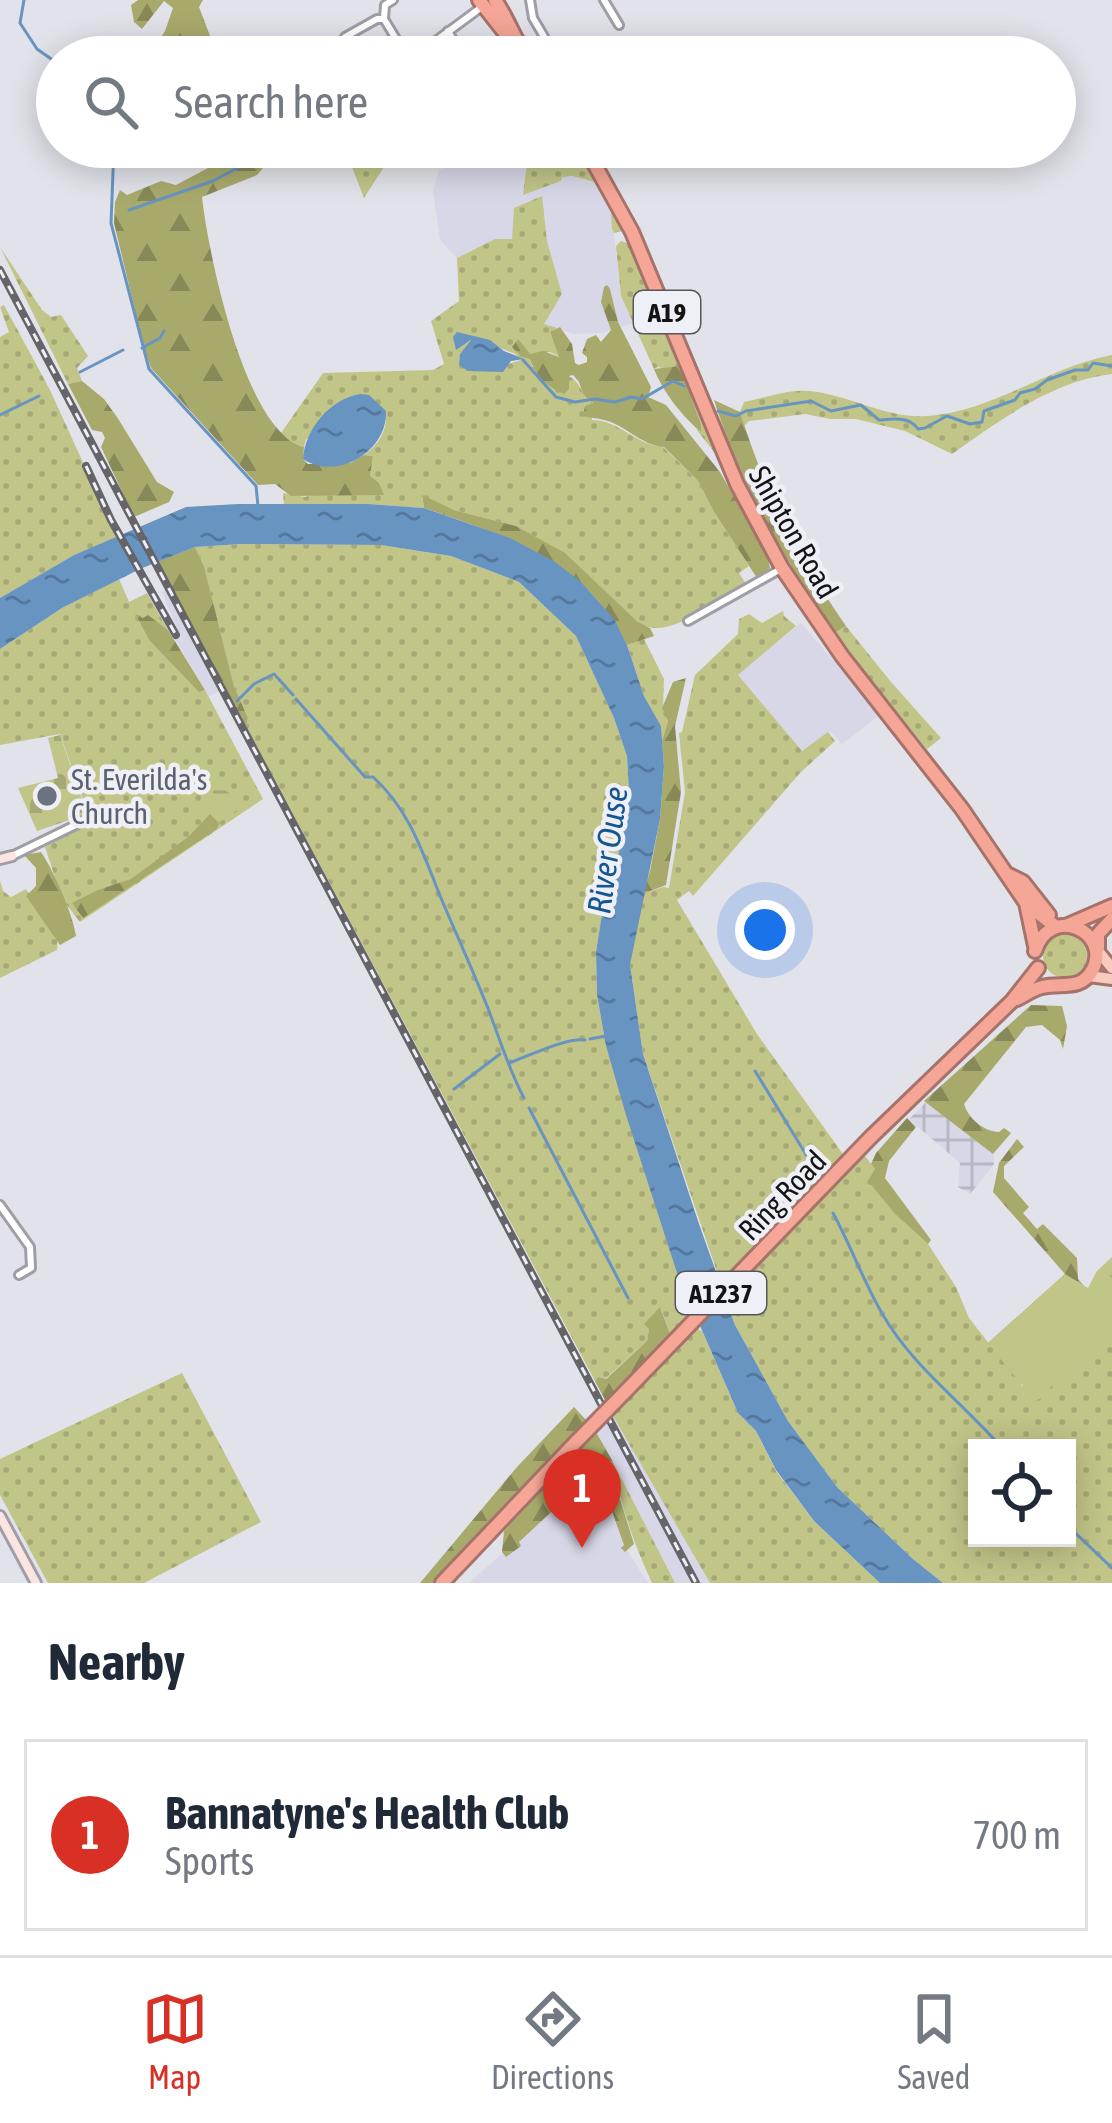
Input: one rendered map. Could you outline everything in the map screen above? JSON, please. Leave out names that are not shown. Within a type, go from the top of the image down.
[{"type":"highway","points":[[488,1],[510,36]]},
{"type":"highway","name":"Shipton Road","points":[[597,168],[632,232],[736,484],[782,568],[842,656],[1008,874],[1026,903],[1035,945]]},
{"type":"highway","points":[[1008,874],[1023,882],[1049,915],[1080,929],[1094,946]]},
{"type":"highway","name":"Shipton Road","points":[[1026,903],[1067,925]]},
{"type":"highway","points":[[987,1023],[1029,969],[1040,939],[1112,908]]},
{"type":"highway","points":[[1035,945],[1037,968],[1046,979],[1076,985],[1089,976],[1096,959],[1095,926],[1112,908]]},
{"type":"highway","points":[[1094,946],[1112,919]]},
{"type":"highway","name":"Ring Road","points":[[442,1583],[786,1224],[1012,1001],[1037,968]]},
{"type":"highway","name":"Ring Road","points":[[1012,1001],[1041,987],[1058,985]]},
{"type":"main road","points":[[1094,946],[1112,968]]},
{"type":"main road","points":[[1089,976],[1112,979]]},
{"type":"street","points":[[393,0],[385,5],[384,19],[396,36]]},
{"type":"street","points":[[530,0],[544,36]]},
{"type":"street","points":[[604,0],[620,26]]},
{"type":"street","points":[[441,36],[488,1]]},
{"type":"street","points":[[347,36],[384,19]]},
{"type":"street","points":[[448,31],[451,36]]},
{"type":"street","points":[[688,621],[782,568]]},
{"type":"street","points":[[0,859],[94,816]]},
{"type":"street","points":[[2,1212],[30,1247],[31,1268]]},
{"type":"street","points":[[31,1268],[39,1274]]},
{"type":"street","points":[[19,1275],[31,1268]]},
{"type":"street","points":[[0,1516],[37,1583]]},
{"type":"shaded area","points":[[527,168],[524,194],[562,177],[599,182],[610,198],[621,296],[633,323],[603,333],[575,334],[543,324],[562,294],[547,241],[495,239],[457,258],[440,240],[433,192],[439,170]]},
{"type":"shaded area","points":[[171,589],[225,689],[209,696],[147,593],[152,590],[184,644],[162,592]]},
{"type":"shaded area","points":[[801,623],[880,715],[842,744],[830,731],[802,752],[737,675]]},
{"type":"shaded area","points":[[926,1102],[993,1154],[994,1164],[970,1194],[958,1187],[960,1163],[909,1119]]},
{"type":"shaded area","points":[[613,1416],[710,1583],[675,1583],[596,1432]]},
{"type":"shaded area","points":[[590,1476],[601,1479],[627,1550],[648,1583],[469,1583]]},
{"type":"green space","points":[[138,0],[203,0],[199,7],[210,36],[162,36],[173,8],[164,1],[142,29],[134,22],[131,5]]},
{"type":"green space","points":[[208,168],[263,168],[257,175],[202,197],[221,297],[247,376],[283,434],[304,447],[303,459],[308,464],[350,463],[373,456],[370,476],[384,495],[291,496],[275,484],[258,485],[151,368],[114,223],[115,202],[120,190],[127,195],[161,181],[176,185]]},
{"type":"green space","points":[[352,168],[383,168],[364,198]]},
{"type":"green space","points":[[526,168],[593,168],[612,200],[622,231],[614,233],[609,196],[594,182],[562,177],[523,195]]},
{"type":"green space","points":[[542,196],[547,241],[562,294],[544,324],[557,328],[550,333],[560,357],[550,352],[530,354],[532,367],[575,380],[592,399],[592,420],[663,447],[698,481],[749,566],[739,573],[746,584],[676,624],[652,628],[637,621],[565,554],[516,526],[422,497],[424,508],[284,505],[283,493],[305,497],[370,476],[373,456],[364,455],[381,436],[386,411],[306,439],[304,447],[281,433],[323,373],[433,370],[444,364],[431,321],[459,301],[457,258],[495,239],[512,239],[514,208]],"holes":[[[477,338],[521,360],[502,372],[475,370],[460,354]]]},
{"type":"green space","points":[[621,241],[634,245],[725,466],[696,429],[701,431],[701,424],[686,377],[674,367],[654,369],[621,296],[616,246]]},
{"type":"green space","points":[[0,247],[42,310],[51,317],[61,315],[88,356],[77,368],[82,381],[68,384]]},
{"type":"green space","points":[[607,285],[618,322],[651,387],[648,397],[666,405],[720,472],[767,555],[770,568],[757,578],[698,481],[664,447],[612,423],[583,416],[585,406],[593,403],[573,375],[564,394],[543,380],[530,359],[512,347],[518,339],[530,354],[543,351],[559,357],[550,332],[560,327],[572,344],[575,363],[587,362],[582,353],[587,339],[596,335],[601,342],[611,330],[601,302]]},
{"type":"green space","points":[[4,305],[50,390],[117,537],[74,555],[0,598],[0,337],[9,332],[0,307]]},
{"type":"green space","points":[[1112,355],[1112,374],[1048,393],[952,454],[905,431],[856,419],[805,414],[749,421],[744,426],[740,412],[744,402],[801,391],[897,414],[951,413]]},
{"type":"green space","points":[[680,366],[701,432],[674,403],[654,369]]},
{"type":"green space","points":[[82,381],[104,399],[157,482],[174,492],[169,502],[134,517],[101,447],[105,438],[92,430],[68,384]]},
{"type":"green space","points":[[714,400],[740,412],[784,523],[846,626],[833,634],[751,491]]},
{"type":"green space","points":[[422,495],[454,510],[516,526],[565,553],[654,636],[627,645],[589,591],[566,572],[514,541],[424,508]]},
{"type":"green space","points":[[381,545],[451,556],[519,582],[576,636],[614,718],[627,756],[629,792],[596,952],[597,995],[606,1046],[692,1309],[670,1334],[661,1309],[647,1341],[605,1379],[595,1381],[246,726],[248,718],[234,686],[195,547]]},
{"type":"green space","points":[[195,547],[234,686],[248,718],[246,726],[157,562]]},
{"type":"green space","points":[[119,579],[129,602],[147,593],[168,630],[148,616],[136,616],[149,640],[199,691],[205,690],[263,799],[80,922],[62,899],[45,847],[99,817],[88,814],[60,734],[0,745],[0,649],[62,608]]},
{"type":"green space","points":[[783,611],[796,626],[738,675],[802,751],[828,732],[835,741],[800,773],[693,896],[689,891],[677,900],[757,1034],[845,1157],[786,1234],[865,1156],[896,1215],[928,1244],[956,1287],[969,1318],[1023,1387],[1069,1326],[1097,1271],[1112,1257],[1112,1583],[943,1583],[837,1487],[788,1421],[735,1325],[643,1054],[630,965],[643,894],[669,888],[685,792],[679,733],[695,675],[738,634],[739,619],[749,614],[762,623]]},
{"type":"green space","points":[[135,614],[148,615],[168,630],[205,690],[199,692],[149,640]]},
{"type":"green space","points":[[846,626],[941,738],[927,749],[833,634]]},
{"type":"green space","points":[[644,639],[664,679],[663,708],[668,721],[662,741],[661,726],[644,696],[627,645]]},
{"type":"green space","points":[[686,678],[675,726],[681,792],[666,885],[643,894],[660,819],[662,741],[668,721],[662,708],[673,682]]},
{"type":"green space","points":[[60,735],[87,814],[37,831],[18,788],[58,778],[48,738]]},
{"type":"green space","points":[[200,782],[235,798],[237,810],[220,822],[205,809],[204,797],[194,792]]},
{"type":"green space","points":[[210,814],[219,823],[217,829],[83,918],[72,903],[131,879],[188,837]]},
{"type":"green space","points":[[41,852],[62,893],[76,936],[60,945],[26,896],[36,886],[36,868],[24,855]]},
{"type":"green space","points":[[0,881],[11,897],[26,889],[58,938],[57,950],[0,978]]},
{"type":"green space","points":[[1065,934],[1081,940],[1087,956],[1081,972],[1065,978],[1049,972],[1043,956],[1049,940]]},
{"type":"green space","points":[[1031,1005],[1062,1006],[1067,1026],[1063,1049],[1060,1040],[1042,1025],[1026,1027],[964,1104],[982,1127],[1011,1133],[993,1154],[924,1101]]},
{"type":"green space","points":[[907,1118],[916,1127],[889,1161],[885,1178],[931,1240],[928,1244],[868,1181],[876,1153]]},
{"type":"green space","points":[[1017,1139],[1024,1147],[1004,1166],[1004,1178],[1029,1207],[1023,1213],[1037,1229],[1043,1224],[1077,1258],[1078,1279],[1084,1286],[1021,1384],[988,1343],[1065,1274],[993,1192],[999,1163]]},
{"type":"green space","points":[[1097,1271],[1112,1278],[1112,1336],[1095,1348],[1088,1362],[1074,1367],[1035,1401],[988,1343],[1065,1274],[1088,1288]]},
{"type":"green space","points":[[660,1307],[670,1334],[606,1402],[595,1381],[606,1379],[647,1341],[649,1329],[644,1324]]},
{"type":"green space","points":[[696,1328],[702,1331],[738,1413],[756,1431],[776,1471],[814,1521],[880,1583],[710,1583],[613,1416]]},
{"type":"green space","points":[[182,1373],[261,1522],[144,1583],[48,1583],[0,1495],[0,1459]]},
{"type":"green space","points":[[574,1407],[587,1421],[433,1583],[420,1583],[517,1467]]},
{"type":"green space","points":[[596,1432],[613,1462],[634,1544],[625,1552],[621,1548],[624,1545],[601,1480],[590,1476],[506,1557],[502,1552],[504,1531]]},
{"type":"green space","points":[[613,1462],[675,1583],[652,1583],[628,1524]]},
{"type":"water","points":[[457,332],[490,340],[524,359],[511,361],[503,372],[468,371],[459,365],[460,354],[472,339],[456,350],[453,337]]},
{"type":"water","points":[[369,395],[386,411],[379,439],[370,450],[331,467],[303,459],[321,417],[339,402]]},
{"type":"water","points":[[186,507],[424,508],[510,538],[555,562],[581,582],[614,619],[661,726],[664,766],[660,819],[630,965],[643,1054],[699,1224],[735,1325],[788,1421],[837,1487],[943,1583],[880,1583],[814,1521],[776,1470],[756,1431],[738,1413],[677,1273],[606,1046],[597,995],[596,952],[629,792],[627,756],[576,636],[519,582],[451,556],[381,545],[241,544],[195,547],[140,569],[62,608],[0,649],[0,598],[74,555]]},
{"type":"waterway","points":[[24,0],[20,23],[36,47]]},
{"type":"waterway","points":[[113,168],[111,223],[149,369],[256,486],[258,506]]},
{"type":"waterway","points":[[129,210],[237,168]]},
{"type":"waterway","points":[[142,348],[164,331]]},
{"type":"waterway","points":[[80,372],[123,350]]},
{"type":"waterway","points":[[523,360],[556,397],[575,402],[642,399],[673,381],[684,386]]},
{"type":"waterway","points":[[718,411],[736,416],[811,401],[831,411],[861,405],[879,420],[905,420],[918,429],[947,416],[970,424],[982,422],[984,411],[1015,400],[1047,380],[1088,370],[1093,363],[1112,366]]},
{"type":"waterway","points":[[0,415],[39,396]]},
{"type":"waterway","points":[[237,701],[254,684],[274,674],[293,695]]},
{"type":"waterway","points":[[296,699],[365,777],[373,777],[386,790],[406,818],[524,1098]]},
{"type":"waterway","points":[[590,1039],[606,1036]]},
{"type":"waterway","points":[[509,1063],[558,1044],[585,1040]]},
{"type":"waterway","points":[[454,1089],[500,1054]]},
{"type":"waterway","points":[[755,1071],[813,1166]]},
{"type":"waterway","points":[[529,1108],[628,1298]]},
{"type":"waterway","points":[[833,1213],[895,1334],[993,1439]]},
{"type":"waterway","points":[[1076,1534],[1112,1568]]},
{"type":"railway","points":[[0,270],[696,1583]]},
{"type":"railway","points":[[86,466],[176,635]]},
{"type":"place","name":"St. Everilda's Church","points":[[47,796]]},
{"type":"place","name":"Bannatyne's Health Club","points":[[582,1548]]},
{"type":"water label","name":"River Ouse","points":[[607,850]]}]
